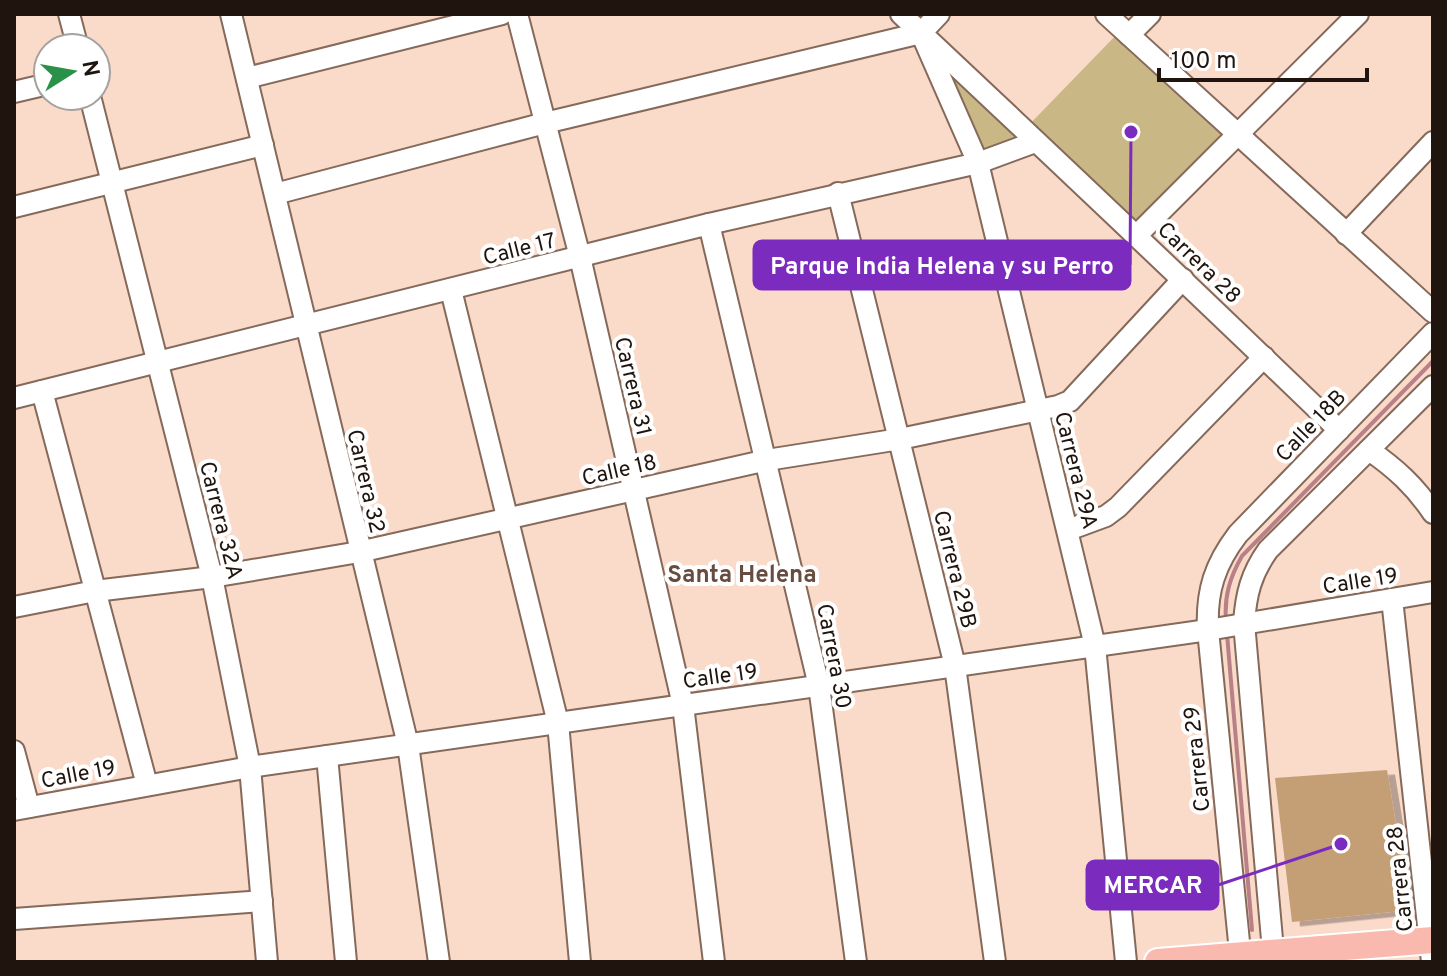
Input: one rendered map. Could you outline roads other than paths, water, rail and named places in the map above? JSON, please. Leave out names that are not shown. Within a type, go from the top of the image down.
[{"type":"main road","points":[[1158,962],[1431,947]]},
{"type":"street","name":"Carrera 32","points":[[231,14],[408,745],[439,962]]},
{"type":"street","points":[[247,78],[502,14]]},
{"type":"street","name":"Carrera 31","points":[[517,14],[580,257],[683,705],[714,962]]},
{"type":"street","name":"Carrera 29A","points":[[901,14],[921,33],[978,163],[1068,530],[1095,646],[1126,962]]},
{"type":"street","points":[[275,194],[545,123],[921,33],[939,14]]},
{"type":"street","points":[[1106,14],[1433,312]]},
{"type":"street","points":[[1129,35],[1150,14]]},
{"type":"street","points":[[1137,235],[1358,14]]},
{"type":"street","name":"Carrera 28","points":[[921,33],[1339,430]]},
{"type":"street","name":"Carrera 32A","points":[[94,112],[212,577],[250,767],[267,962]]},
{"type":"street","name":"Calle 17","points":[[14,398],[709,224],[978,163],[1035,142]]},
{"type":"street","points":[[1346,234],[1433,142]]},
{"type":"street","points":[[14,207],[263,145]]},
{"type":"street","name":"Carrera 29B","points":[[838,193],[955,666],[995,962]]},
{"type":"street","name":"Carrera 30","points":[[709,224],[819,686],[856,962]]},
{"type":"street","name":"Calle 18","points":[[14,607],[95,591],[212,577],[359,552],[767,460],[900,439],[1070,401],[1183,279]]},
{"type":"street","points":[[451,290],[558,723],[580,962]]},
{"type":"street","name":"Calle 18B","points":[[1223,553],[1433,333]]},
{"type":"street","points":[[1068,530],[1106,516],[1118,507],[1264,357]]},
{"type":"street","points":[[1433,386],[1369,450],[1396,469],[1420,493],[1433,513]]},
{"type":"street","points":[[42,391],[147,785]]},
{"type":"street","name":"Carrera 29","points":[[1241,959],[1225,626],[1268,550],[1369,450]]},
{"type":"street","name":"Carrera 29","points":[[1223,553],[1208,594],[1225,626],[1274,957]]},
{"type":"street","name":"Calle 19","points":[[21,808],[250,767],[1095,646],[1433,592]]},
{"type":"street","name":"Carrera 28","points":[[1392,599],[1431,947]]},
{"type":"street","points":[[14,751],[21,808]]},
{"type":"street","points":[[327,756],[346,962]]},
{"type":"street","points":[[14,919],[262,901]]},
{"type":"waterway","points":[[1226,621],[1229,587],[1242,556],[1433,361]]},
{"type":"waterway","points":[[1227,634],[1252,930]]},
{"type":"place","name":"Parque India Helena y su Perro","points":[[1131,132]]},
{"type":"place","name":"MERCAR","points":[[1341,844]]},
{"type":"district","name":"Santa Helena","points":[[742,574]]}]
